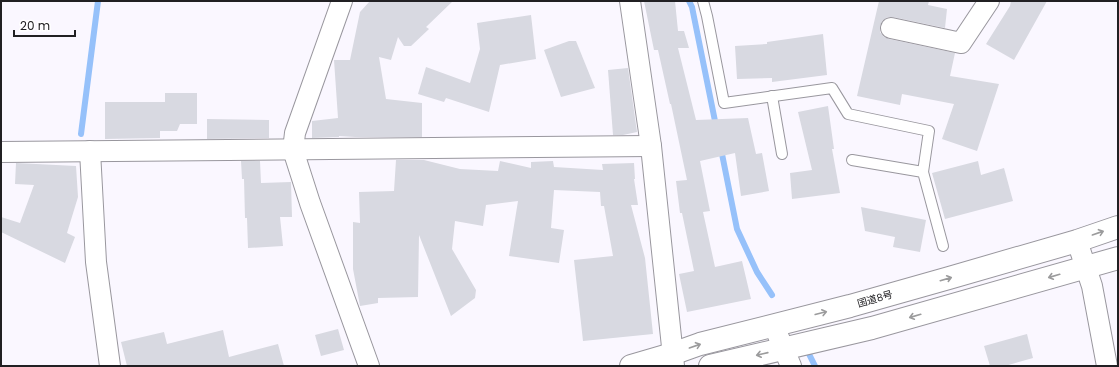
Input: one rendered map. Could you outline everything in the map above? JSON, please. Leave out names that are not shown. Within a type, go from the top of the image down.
[{"type":"highway","name":"国道8号","points":[[632,366],[673,360],[700,344],[858,304],[1077,241],[1118,227]]},
{"type":"highway","points":[[710,366],[872,328],[1118,258]]},
{"type":"street","points":[[342,1],[295,133],[293,150],[310,203],[369,366]]},
{"type":"street","points":[[630,1],[651,146],[673,360]]},
{"type":"street","points":[[891,28],[962,43],[989,1]]},
{"type":"street","points":[[1,152],[651,146]]},
{"type":"street","points":[[90,151],[96,262],[110,366]]},
{"type":"street","points":[[1077,241],[1092,286],[1107,366]]},
{"type":"street","points":[[774,326],[791,366]]},
{"type":"lane","points":[[703,1],[724,103],[832,88],[848,114],[929,131],[923,172],[943,246]]},
{"type":"lane","points":[[772,96],[782,154]]},
{"type":"lane","points":[[852,160],[923,172]]},
{"type":"building","points":[[370,1],[453,1],[426,27],[429,29],[411,46],[404,46],[398,37],[391,60],[379,57],[386,99],[422,103],[422,137],[339,136],[312,138],[312,121],[338,118],[334,60],[350,60],[360,12]]},
{"type":"building","points":[[644,1],[675,1],[678,31],[684,31],[689,48],[678,48],[696,120],[748,118],[756,154],[762,153],[769,191],[741,196],[735,153],[700,161],[710,211],[703,212],[715,267],[742,261],[751,299],[687,312],[679,274],[694,271],[682,213],[680,213],[676,181],[687,180],[671,104],[658,50],[654,50]]},
{"type":"building","points":[[879,1],[929,1],[928,5],[947,9],[945,28],[888,17],[882,21],[880,32],[884,37],[889,39],[955,53],[950,76],[999,84],[977,151],[942,139],[954,104],[902,94],[900,105],[857,96]]},
{"type":"building","points":[[1011,1],[1047,1],[1014,60],[986,44],[1010,6]]},
{"type":"building","points":[[531,15],[536,59],[500,65],[489,112],[446,98],[444,102],[418,94],[426,67],[470,83],[480,49],[477,23]]},
{"type":"building","points":[[823,34],[827,75],[772,82],[772,78],[737,79],[735,46],[767,44],[767,42]]},
{"type":"building","points":[[569,41],[576,41],[595,88],[561,97],[544,50]]},
{"type":"building","points":[[628,68],[637,132],[623,135],[613,135],[608,70]]},
{"type":"building","points":[[165,93],[197,93],[197,124],[180,124],[177,131],[160,131],[160,138],[105,139],[105,102],[165,102]]},
{"type":"building","points":[[828,106],[834,149],[832,149],[840,193],[792,199],[790,173],[812,170],[798,112]]},
{"type":"building","points":[[207,119],[269,120],[269,138],[207,139]]},
{"type":"building","points":[[396,160],[424,160],[460,169],[498,171],[500,161],[531,168],[531,162],[553,161],[554,167],[603,170],[602,164],[634,163],[634,179],[638,205],[631,205],[645,258],[653,334],[583,341],[574,260],[613,256],[604,206],[601,206],[600,192],[554,190],[551,228],[564,230],[559,263],[509,256],[518,201],[486,205],[483,226],[455,221],[452,249],[476,290],[475,298],[451,316],[419,235],[418,297],[378,298],[378,303],[360,306],[353,269],[353,222],[360,223],[359,192],[394,191]]},
{"type":"building","points":[[241,161],[260,161],[261,183],[291,182],[292,217],[280,217],[283,246],[248,248],[247,218],[245,218],[244,179],[242,179]]},
{"type":"building","points":[[978,161],[981,175],[1004,168],[1013,201],[945,219],[932,173]]},
{"type":"building","points":[[16,163],[76,166],[78,197],[67,233],[75,237],[65,263],[1,232],[1,217],[20,223],[34,185],[15,184]]},
{"type":"building","points":[[861,207],[926,220],[920,252],[893,247],[895,237],[865,231]]},
{"type":"building","points":[[338,329],[344,350],[321,356],[315,335]]},
{"type":"building","points":[[223,330],[229,357],[278,344],[284,366],[127,366],[121,342],[164,332],[167,344]]},
{"type":"building","points":[[1027,334],[1033,358],[1005,366],[990,366],[984,346]]},
{"type":"waterway","points":[[81,134],[98,1]]},
{"type":"waterway","points":[[689,1],[692,7],[716,126]]},
{"type":"waterway","points":[[721,149],[737,229],[757,272],[772,295]]},
{"type":"waterway","points":[[807,350],[815,366]]}]
